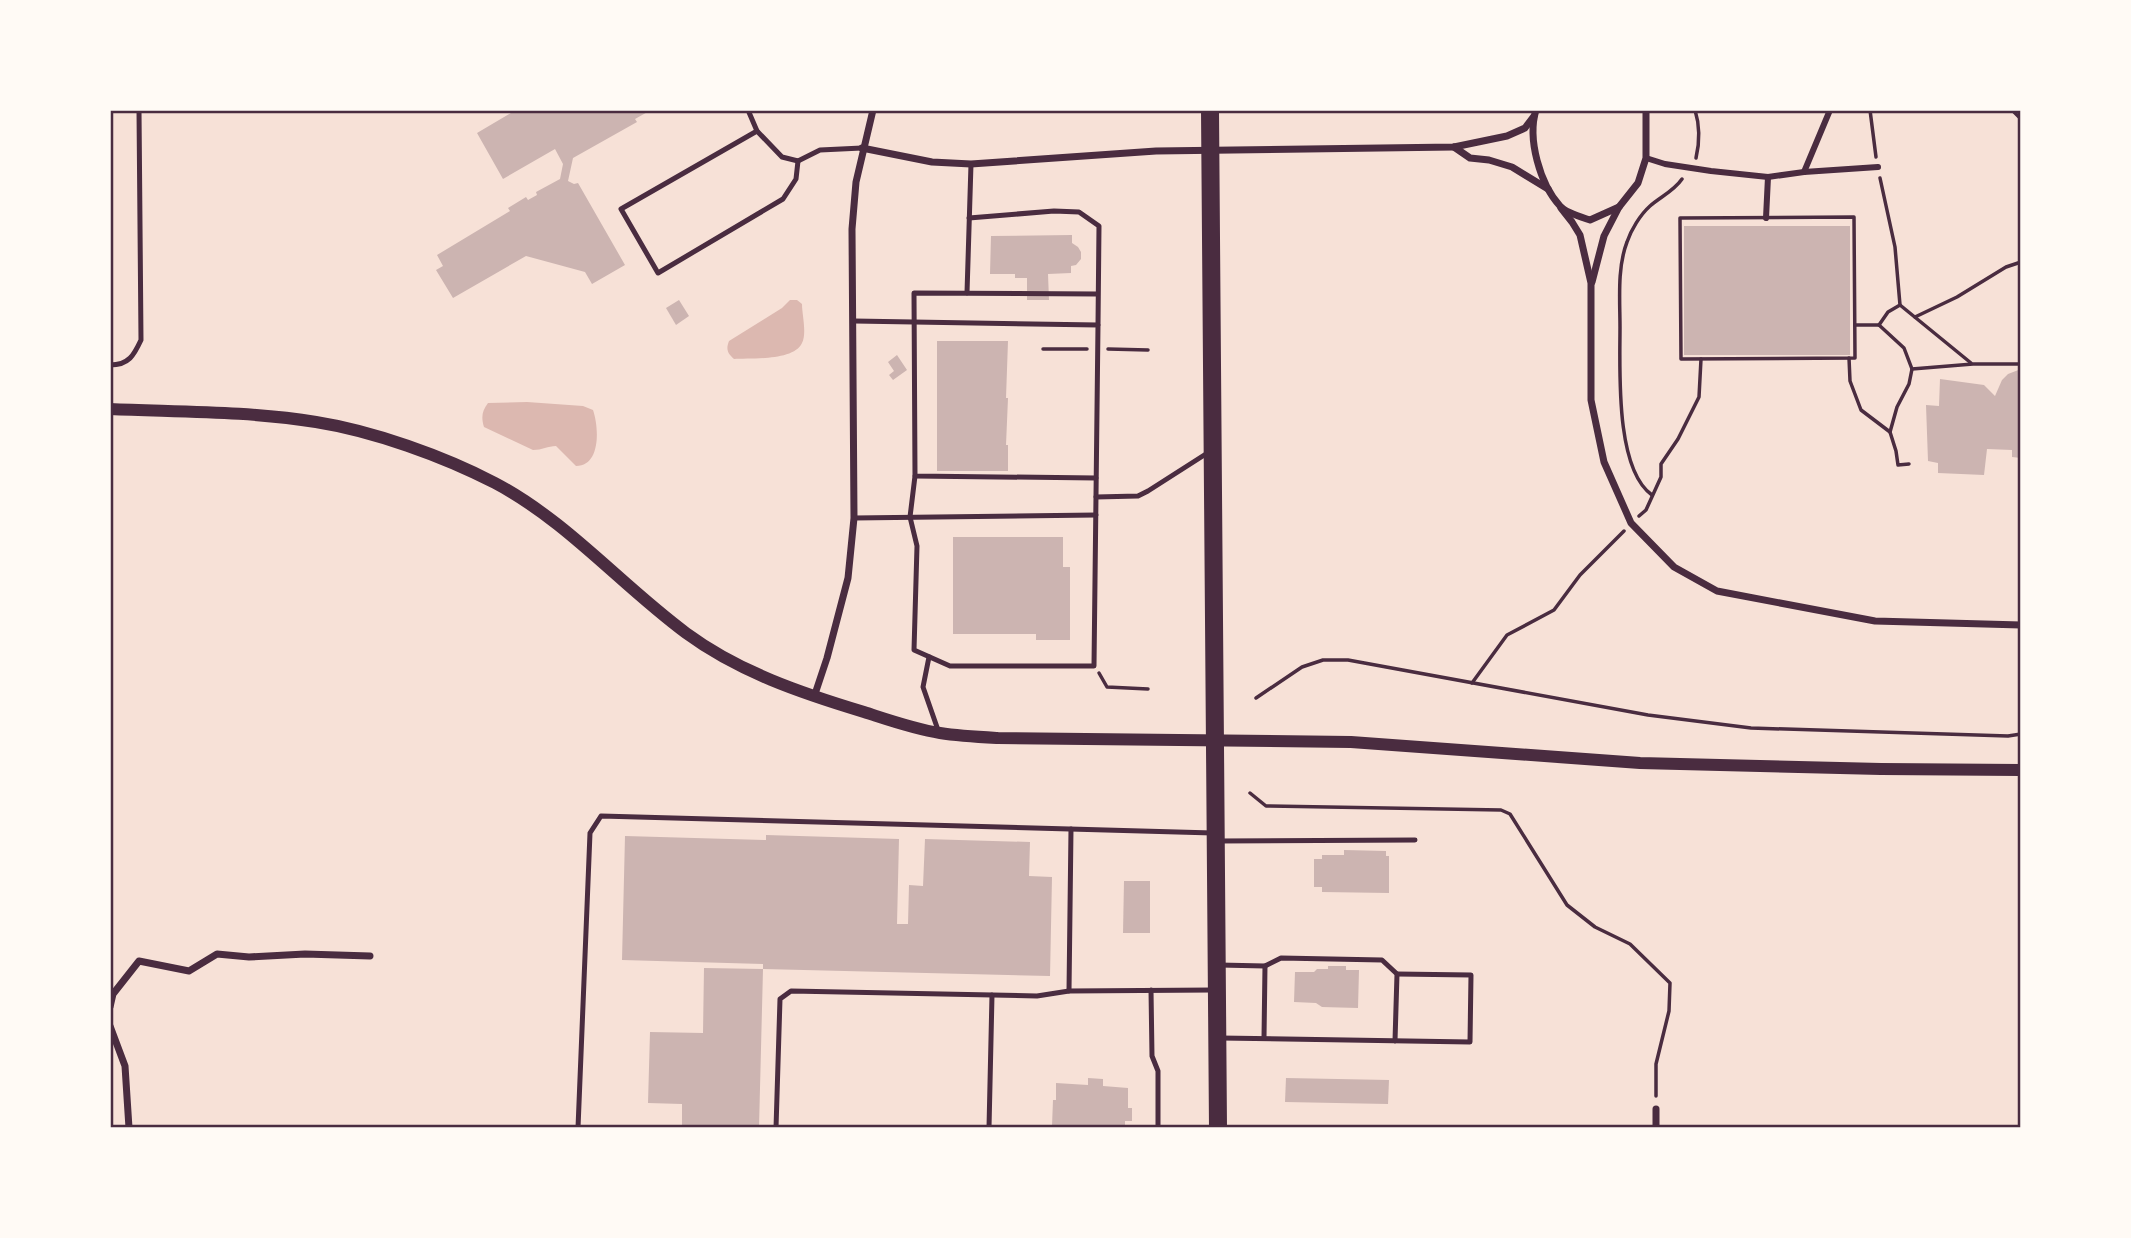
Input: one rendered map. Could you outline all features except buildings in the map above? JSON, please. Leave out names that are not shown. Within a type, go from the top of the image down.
[{"type":"main road","points":[[1210,110],[1218,1128]]},
{"type":"street","points":[[814,697],[848,578],[854,518],[852,229],[862,148],[873,110]]},
{"type":"street","points":[[1591,283],[1604,236],[1619,206],[1638,183],[1646,158],[1646,110]]},
{"type":"street","points":[[1804,172],[1830,110]]},
{"type":"street","points":[[862,148],[932,162],[971,164],[1210,149],[1454,147],[1507,136],[1525,128],[1535,113]]},
{"type":"street","points":[[1535,113],[1533,146],[1540,172],[1580,235],[1591,283],[1591,400],[1604,463],[1631,523],[1674,567],[1717,591],[1875,621],[2021,625]]},
{"type":"street","points":[[1454,147],[1470,158],[1512,167],[1550,190]]},
{"type":"street","points":[[1646,158],[1689,168],[1768,177],[1878,167]]},
{"type":"street","points":[[1766,218],[1768,177]]},
{"type":"street","points":[[1561,208],[1590,220],[1619,206]]},
{"type":"street","points":[[110,409],[235,413],[318,422],[383,438],[433,455],[495,483],[544,513],[687,634],[723,656],[774,682],[814,697],[911,727],[940,733],[998,738],[1351,742],[1640,763],[2021,770]]},
{"type":"street","points":[[110,1007],[113,993],[139,961],[189,971],[217,954],[248,957],[305,954],[370,957]]},
{"type":"street","points":[[110,1026],[125,1066],[129,1128]]},
{"type":"street","points":[[1656,1109],[1656,1128]]},
{"type":"lane","points":[[110,365],[117,365],[132,357],[141,341],[139,110]]},
{"type":"lane","points":[[748,110],[757,131],[782,157],[798,161],[820,150],[862,148]]},
{"type":"lane","points":[[757,131],[621,209],[658,273],[783,199],[796,179],[798,161]]},
{"type":"lane","points":[[967,293],[971,164]]},
{"type":"lane","points":[[970,218],[1054,211],[1079,212],[1099,226],[1094,666],[950,666],[914,650],[917,547],[910,517],[915,476],[914,293],[1097,294]]},
{"type":"lane","points":[[854,321],[1098,325]]},
{"type":"lane","points":[[1096,497],[1138,496],[1211,450]]},
{"type":"lane","points":[[915,476],[1096,478]]},
{"type":"lane","points":[[854,518],[1096,515]]},
{"type":"lane","points":[[929,657],[923,687],[940,733]]},
{"type":"lane","points":[[578,1128],[590,833],[601,816],[1071,829],[1215,837],[1415,840]]},
{"type":"lane","points":[[1069,990],[1071,829]]},
{"type":"lane","points":[[1216,965],[1265,966],[1281,958],[1382,960],[1397,974],[1471,975],[1470,1042],[1217,1038]]},
{"type":"lane","points":[[1264,1038],[1265,966]]},
{"type":"lane","points":[[1395,1041],[1397,974]]},
{"type":"lane","points":[[776,1128],[780,999],[791,991],[1037,996],[1069,990],[1216,990]]},
{"type":"lane","points":[[1151,990],[1152,1056],[1157,1070],[1158,1128]]},
{"type":"lane","points":[[989,1128],[992,995]]},
{"type":"path","points":[[1652,495],[1644,490],[1628,450],[1620,403],[1620,295],[1623,255],[1627,240],[1639,219],[1649,207],[1679,183],[1696,157],[1699,140],[1695,110]]},
{"type":"path","points":[[1870,110],[1878,167],[1895,247],[1900,305],[1973,364]]},
{"type":"path","points":[[2012,110],[2021,119]]},
{"type":"path","points":[[1854,217],[1855,358],[1681,359],[1680,218],[1766,218],[1854,217]]},
{"type":"path","points":[[1915,317],[1957,297],[2006,267],[2021,262]]},
{"type":"path","points":[[1879,325],[1888,312],[1900,305]]},
{"type":"path","points":[[1855,325],[1879,325],[1904,348],[1912,369],[1909,384],[1897,407],[1889,432]]},
{"type":"path","points":[[1849,358],[1850,381],[1861,410],[1889,432],[1898,465],[1909,464]]},
{"type":"path","points":[[1472,683],[1507,635],[1554,610],[1580,575],[1646,510],[1661,477],[1661,464],[1678,439],[1699,397],[1701,359]]},
{"type":"path","points":[[1912,369],[1973,364],[2021,364]]},
{"type":"path","points":[[1256,698],[1302,667],[1323,660],[1348,660],[1648,715],[1751,728],[2008,736],[2021,734]]},
{"type":"path","points":[[1094,666],[1107,687],[1148,689]]},
{"type":"path","points":[[1250,793],[1266,806],[1501,810],[1510,814],[1567,905],[1595,927],[1629,944],[1670,984],[1669,1011],[1656,1064],[1656,1109]]},
{"type":"shaded area","points":[[790,300],[797,300],[802,304],[804,334],[797,349],[781,356],[734,359],[728,351],[729,341],[782,308]]},
{"type":"shaded area","points":[[527,402],[583,406],[593,410],[597,435],[590,460],[576,466],[556,446],[533,450],[484,427],[483,414],[488,403]]}]
